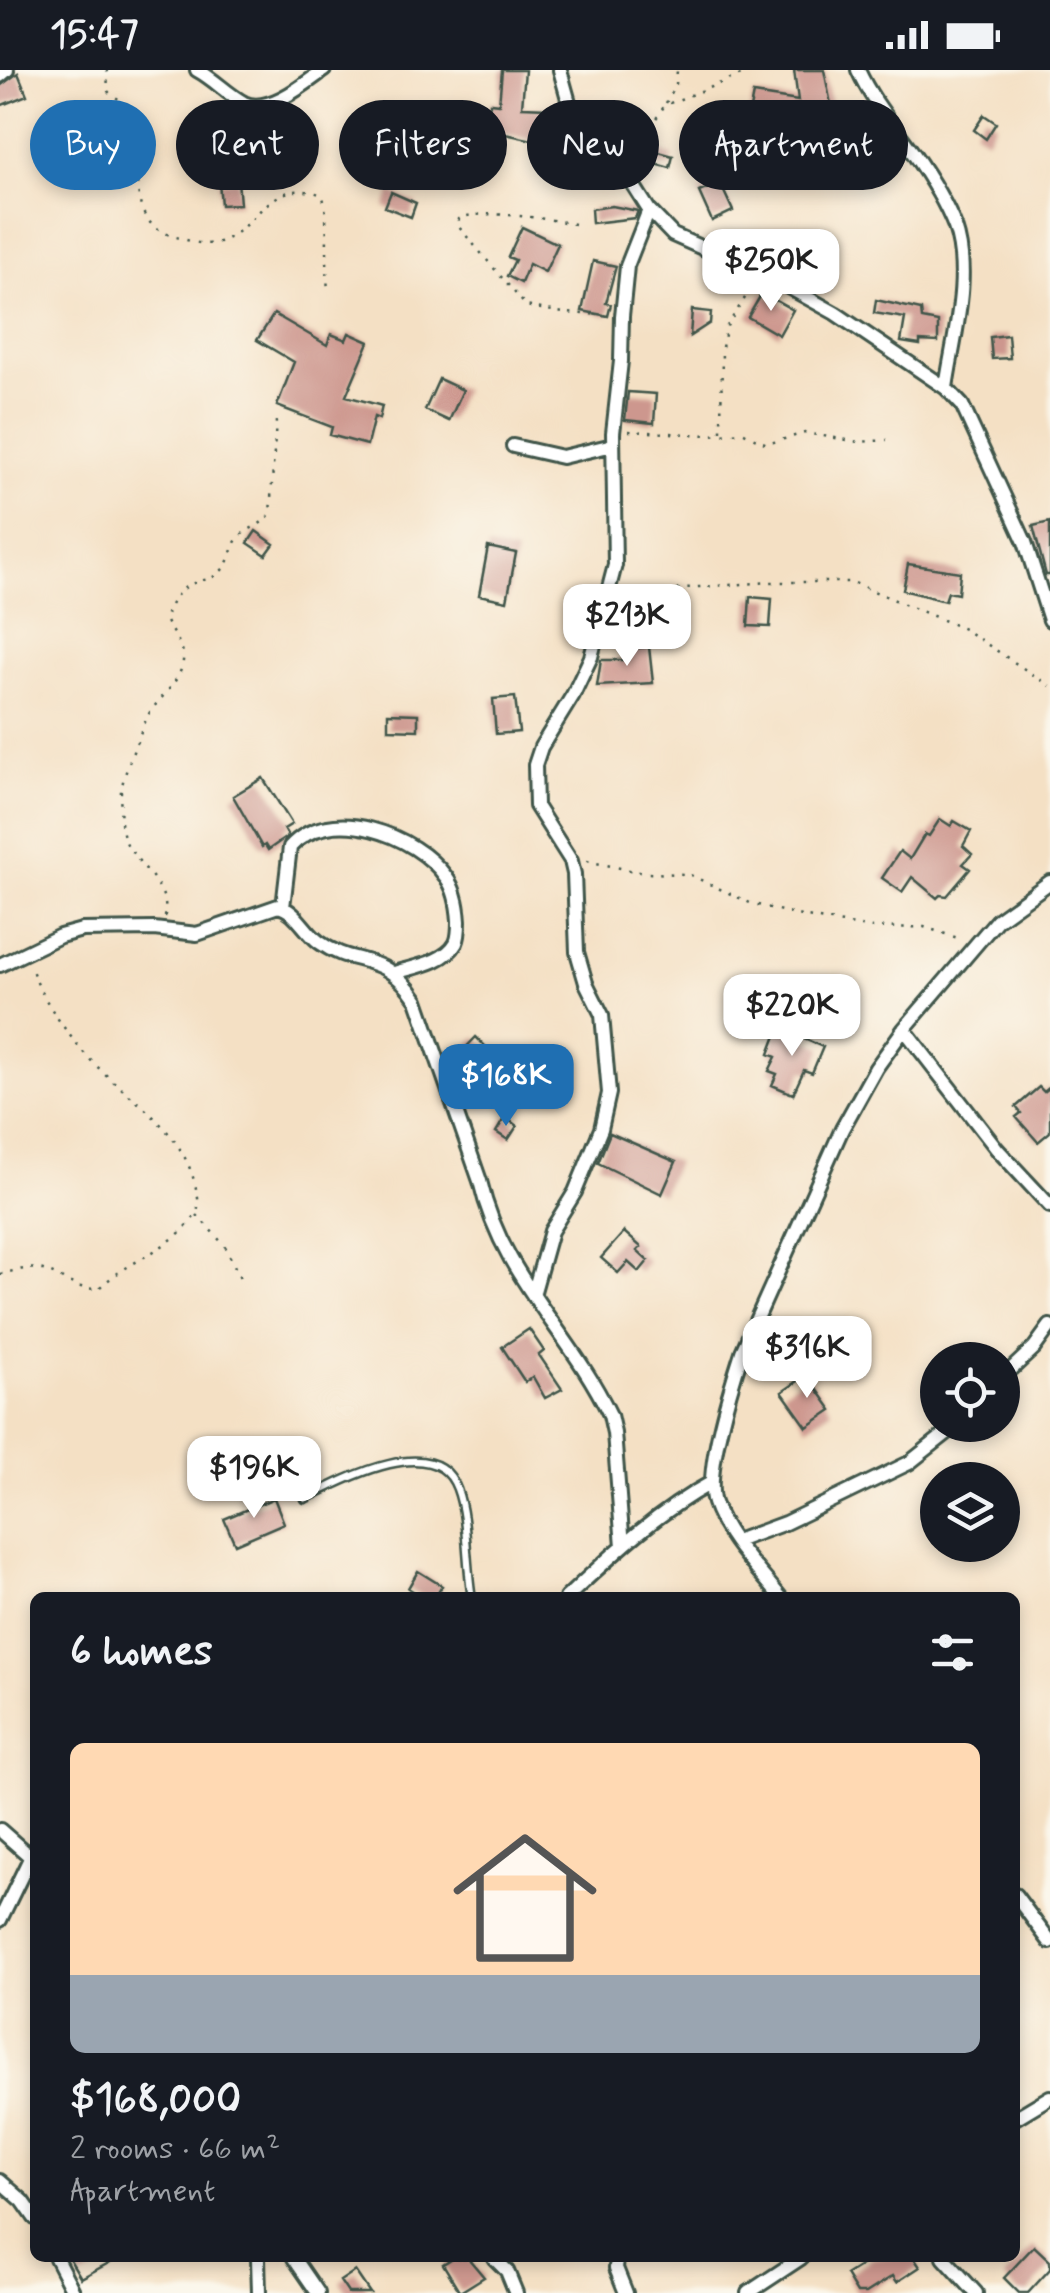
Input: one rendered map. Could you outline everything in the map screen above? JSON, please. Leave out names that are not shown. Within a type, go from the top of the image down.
[{"type":"street","points":[[0,76],[6,70]]},
{"type":"street","points":[[197,70],[257,107],[324,70]]},
{"type":"street","points":[[560,70],[568,100]]},
{"type":"street","points":[[858,70],[938,193],[955,229],[960,250],[960,288],[946,388]]},
{"type":"street","points":[[637,190],[648,210],[673,235],[835,313],[946,388],[962,405],[1024,542],[1050,620]]},
{"type":"street","points":[[534,1295],[551,1230],[574,1192],[608,1105],[605,1028],[577,952],[571,861],[536,806],[535,765],[590,657],[609,586],[617,544],[613,439],[627,266],[648,210]]},
{"type":"street","points":[[514,446],[562,457],[613,439]]},
{"type":"street","points":[[284,907],[290,847],[314,828],[344,825],[417,849],[447,878],[457,902],[459,930],[456,943],[445,954],[394,973]]},
{"type":"street","points":[[776,1592],[736,1541],[714,1502],[711,1482],[732,1382],[759,1310],[842,1128],[876,1068],[904,1029],[997,920],[1050,882]]},
{"type":"street","points":[[0,965],[60,936],[82,930],[154,929],[198,934],[284,907]]},
{"type":"street","points":[[284,907],[320,943],[380,964],[394,973],[417,1000],[487,1211],[504,1250],[610,1415],[623,1546]]},
{"type":"street","points":[[904,1029],[997,1149],[1050,1206]]},
{"type":"street","points":[[1020,1361],[1050,1326]]},
{"type":"street","points":[[736,1541],[785,1523],[909,1462],[935,1442]]},
{"type":"street","points":[[573,1592],[623,1546],[711,1482]]},
{"type":"street","points":[[0,1830],[30,1853]]},
{"type":"street","points":[[0,1920],[30,1860]]},
{"type":"street","points":[[0,1890],[17,1882]]},
{"type":"street","points":[[1020,1903],[1050,1942]]},
{"type":"street","points":[[1020,2115],[1050,2096]]},
{"type":"street","points":[[0,2181],[29,2201]]},
{"type":"street","points":[[58,2262],[74,2293]]},
{"type":"street","points":[[258,2262],[259,2293]]},
{"type":"street","points":[[297,2262],[318,2293]]},
{"type":"street","points":[[498,2262],[508,2271],[516,2293]]},
{"type":"street","points":[[617,2262],[626,2293]]},
{"type":"street","points":[[749,2293],[795,2262]]},
{"type":"street","points":[[948,2262],[976,2293]]},
{"type":"lane","points":[[305,1499],[385,1464],[411,1461],[442,1469],[457,1489],[471,1592]]},
{"type":"path","points":[[107,70],[108,91],[131,107],[138,125],[141,196],[149,224],[178,238],[218,243],[284,194],[298,190],[322,195],[326,204],[328,292]]},
{"type":"path","points":[[659,116],[676,84],[677,70]]},
{"type":"path","points":[[666,105],[754,70]]},
{"type":"path","points":[[574,224],[530,216],[471,213],[460,219],[458,226],[526,306],[563,313],[622,316]]},
{"type":"path","points":[[721,432],[722,346],[727,326],[758,274]]},
{"type":"path","points":[[154,929],[163,921],[166,903],[123,832],[123,775],[150,714],[168,691],[182,661],[183,649],[165,620],[178,592],[218,574],[236,542],[270,514],[276,421]]},
{"type":"path","points":[[613,439],[742,432],[767,444],[805,433],[859,442],[887,440]]},
{"type":"path","points":[[609,586],[634,593],[660,594],[685,588],[772,582],[852,582],[964,629],[1050,686]]},
{"type":"path","points":[[571,861],[644,873],[688,874],[750,904],[873,928],[924,926],[976,943]]},
{"type":"path","points":[[0,1274],[28,1268],[44,1270],[75,1286],[99,1288],[174,1236],[196,1214],[199,1205],[190,1166],[180,1146],[154,1115],[79,1046],[44,996],[26,954]]},
{"type":"path","points":[[196,1214],[232,1256],[243,1284]]},
{"type":"building","points":[[502,70],[525,70],[522,107],[527,107],[527,139],[507,134],[507,100],[499,100]]},
{"type":"building","points":[[794,70],[824,70],[830,100],[798,100]]},
{"type":"building","points":[[18,73],[27,95],[0,106],[0,86]]},
{"type":"building","points":[[753,94],[792,100],[752,100]]},
{"type":"building","points":[[984,115],[996,123],[986,139],[974,130]]},
{"type":"building","points":[[659,152],[673,156],[670,168],[659,165]]},
{"type":"building","points":[[220,190],[239,190],[240,204],[221,205]]},
{"type":"building","points":[[723,190],[733,211],[712,221],[699,192]]},
{"type":"building","points":[[391,192],[416,203],[411,217],[385,207]]},
{"type":"building","points":[[612,206],[638,211],[635,218],[592,223],[591,209]]},
{"type":"building","points":[[522,227],[558,244],[545,272],[529,264],[521,283],[507,276],[515,260],[508,257]]},
{"type":"building","points":[[593,261],[616,266],[606,303],[611,304],[608,316],[582,311]]},
{"type":"building","points":[[762,293],[793,310],[779,335],[748,317]]},
{"type":"building","points":[[876,300],[921,310],[922,319],[938,322],[938,342],[901,342],[905,318],[874,313]]},
{"type":"building","points":[[692,310],[711,312],[710,323],[690,336]]},
{"type":"building","points":[[274,314],[327,345],[331,334],[346,340],[349,333],[369,342],[346,396],[382,406],[379,419],[374,417],[367,445],[330,435],[332,427],[277,406],[294,362],[257,340]]},
{"type":"building","points":[[1008,335],[1010,358],[992,359],[990,337]]},
{"type":"building","points":[[439,379],[463,390],[449,421],[425,410]]},
{"type":"building","points":[[628,392],[656,394],[654,423],[625,420]]},
{"type":"building","points":[[1050,522],[1050,575],[1046,575],[1033,526]]},
{"type":"building","points":[[256,531],[274,544],[266,555],[248,543]]},
{"type":"building","points":[[488,547],[516,553],[507,601],[479,595]]},
{"type":"building","points":[[908,564],[960,572],[958,594],[948,592],[945,601],[903,590]]},
{"type":"building","points":[[750,597],[772,599],[770,627],[748,626]]},
{"type":"building","points":[[649,647],[653,683],[597,686],[601,660],[627,660],[626,649]]},
{"type":"building","points":[[515,697],[519,732],[496,734],[493,699]]},
{"type":"building","points":[[388,713],[418,714],[418,730],[388,729]]},
{"type":"building","points":[[263,778],[292,824],[284,829],[288,836],[268,850],[265,845],[262,847],[233,796]]},
{"type":"building","points":[[940,819],[951,826],[954,821],[971,831],[963,846],[972,854],[963,864],[970,869],[947,896],[937,898],[912,877],[902,892],[882,878],[900,851],[910,859]]},
{"type":"building","points":[[824,1002],[847,1011],[842,1023],[819,1015]]},
{"type":"building","points":[[779,1028],[823,1047],[812,1073],[804,1070],[793,1094],[772,1085],[777,1074],[769,1071],[776,1057],[769,1054]]},
{"type":"building","points":[[476,1037],[487,1048],[463,1073],[452,1062]]},
{"type":"building","points":[[1039,1087],[1044,1092],[1050,1087],[1050,1132],[1038,1142],[1016,1117],[1021,1113],[1016,1107]]},
{"type":"building","points":[[505,1117],[517,1126],[508,1140],[496,1132]]},
{"type":"building","points":[[610,1133],[676,1162],[662,1194],[598,1163]]},
{"type":"building","points":[[624,1232],[641,1247],[637,1251],[648,1261],[639,1272],[628,1262],[618,1273],[601,1258]]},
{"type":"building","points":[[529,1329],[544,1351],[539,1355],[562,1389],[545,1398],[533,1377],[525,1382],[502,1347]]},
{"type":"building","points":[[807,1375],[832,1410],[807,1427],[782,1392]]},
{"type":"building","points":[[274,1498],[284,1523],[235,1544],[224,1519]]},
{"type":"building","points":[[418,1571],[442,1586],[438,1592],[414,1592],[408,1588]]},
{"type":"building","points":[[1034,2246],[1050,2261],[1050,2269],[1028,2293],[1019,2293],[1004,2278]]},
{"type":"building","points":[[71,2262],[111,2262],[81,2278]]},
{"type":"building","points":[[471,2262],[484,2277],[460,2292],[443,2264]]},
{"type":"building","points":[[867,2262],[917,2262],[920,2267],[897,2282],[893,2276],[866,2293],[857,2293],[846,2275]]},
{"type":"building","points":[[355,2271],[370,2293],[348,2293],[340,2281]]}]
